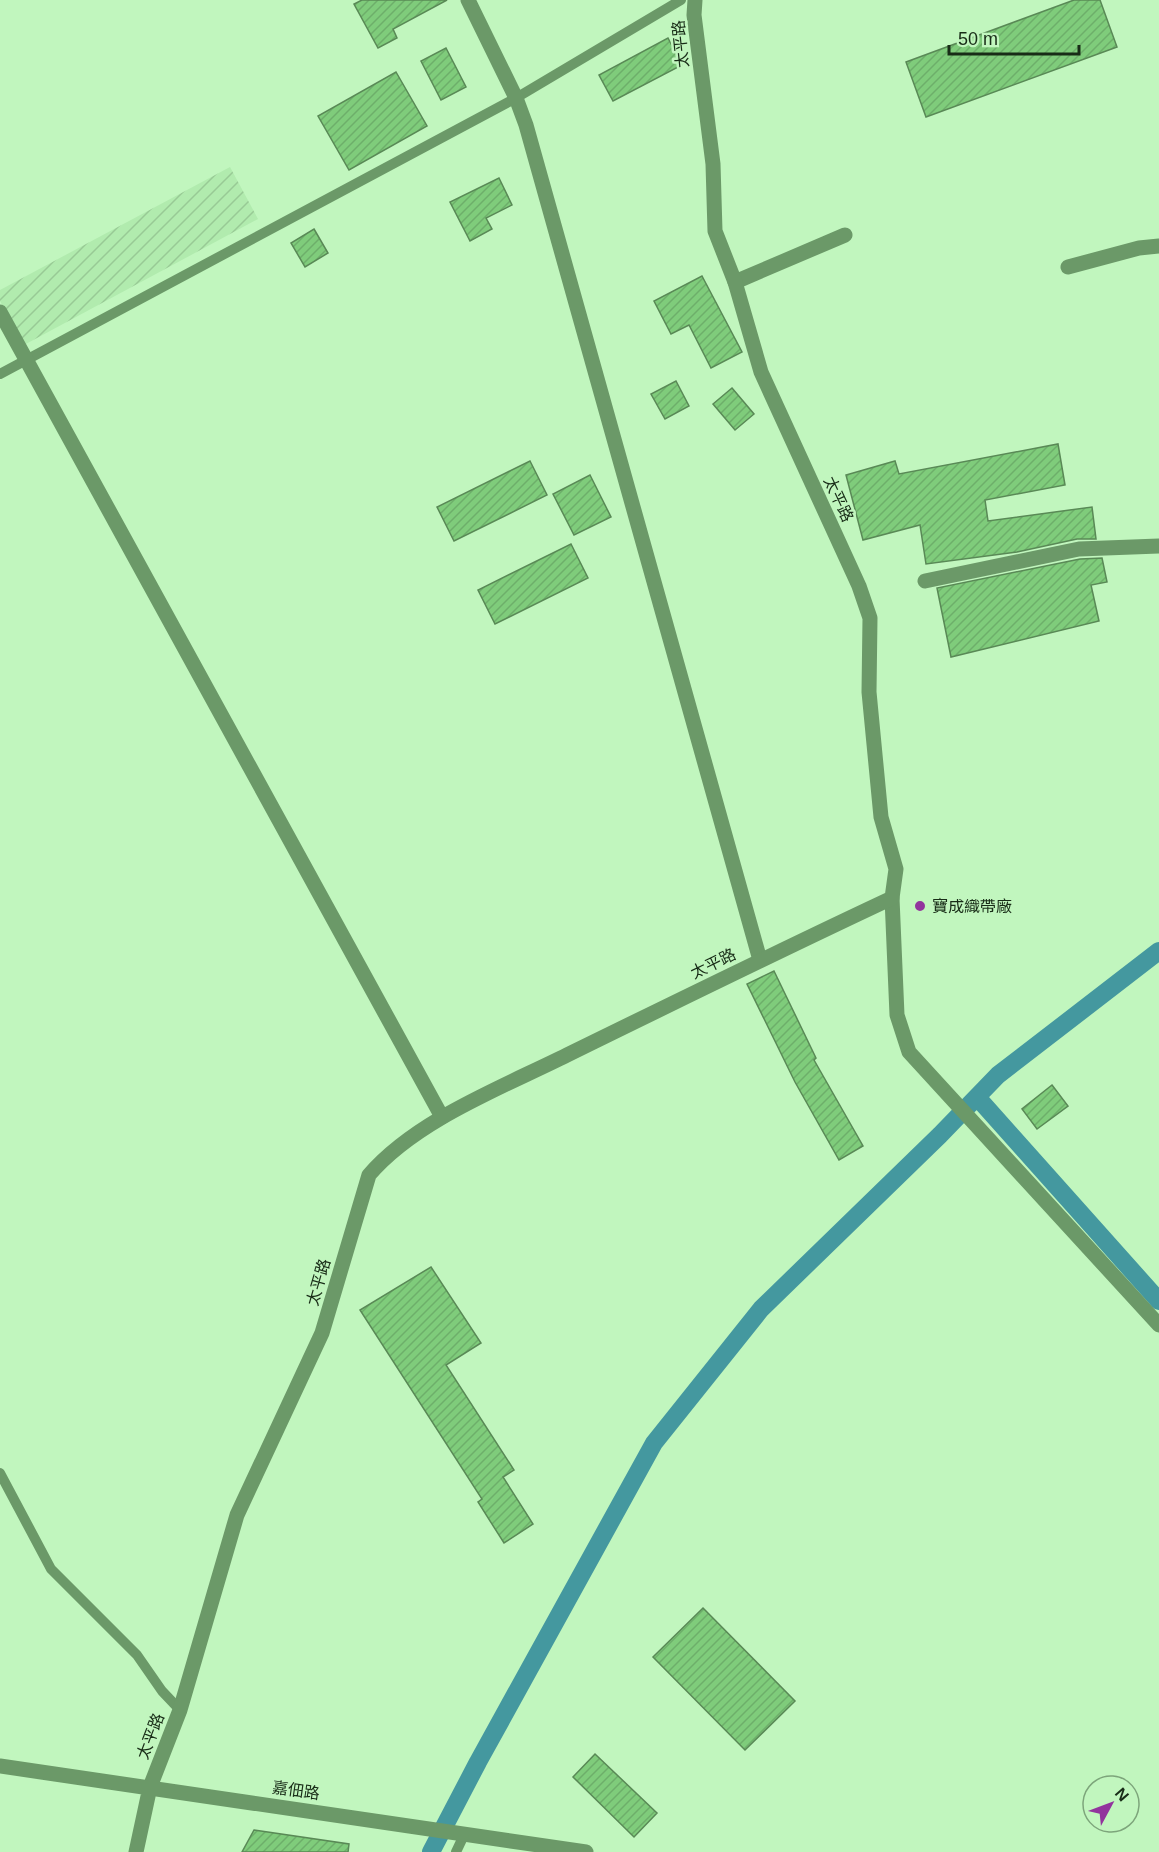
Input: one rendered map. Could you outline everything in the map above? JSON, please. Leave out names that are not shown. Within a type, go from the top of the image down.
[{"type":"street","points":[[468,0],[516,98],[529,136],[760,960]]},
{"type":"street","name":"太平路","points":[[136,1852],[150,1787],[180,1710],[237,1515],[322,1333],[369,1175],[383,1159],[442,1117],[760,960],[892,898],[896,869],[881,817],[869,692],[870,618],[859,586],[761,372],[735,282],[715,231],[713,165],[694,15],[695,0]]},
{"type":"street","points":[[735,282],[845,235]]},
{"type":"street","points":[[1068,267],[1139,248],[1159,246]]},
{"type":"street","points":[[0,312],[442,1117]]},
{"type":"street","points":[[925,581],[1079,549],[1159,546]]},
{"type":"street","points":[[892,898],[897,1015],[909,1052],[1159,1325]]},
{"type":"street","name":"嘉佃路","points":[[0,1766],[586,1852]]},
{"type":"lane","points":[[0,374],[516,98],[681,0]]},
{"type":"lane","points":[[0,1473],[51,1569],[137,1654],[162,1690],[180,1710]]},
{"type":"lane","points":[[456,1852],[465,1833]]},
{"type":"shaded area","points":[[230,167],[258,219],[24,345],[0,301],[0,290]]},
{"type":"building","points":[[362,0],[447,0],[393,29],[397,38],[378,48],[354,4]]},
{"type":"building","points":[[1074,0],[1100,0],[1117,47],[926,117],[906,62]]},
{"type":"building","points":[[668,38],[682,65],[613,101],[599,75]]},
{"type":"building","points":[[446,48],[466,87],[441,100],[421,61]]},
{"type":"building","points":[[396,72],[427,126],[349,170],[318,116]]},
{"type":"building","points":[[499,178],[512,205],[486,218],[492,229],[470,241],[450,202]]},
{"type":"building","points":[[314,229],[328,253],[305,267],[291,243]]},
{"type":"building","points":[[702,276],[742,352],[711,368],[689,325],[671,334],[654,301]]},
{"type":"building","points":[[676,381],[689,406],[665,419],[651,394]]},
{"type":"building","points":[[732,388],[754,414],[735,430],[713,404]]},
{"type":"building","points":[[1058,444],[1065,485],[985,500],[988,521],[1092,507],[1096,539],[1077,539],[1017,552],[926,564],[920,525],[863,540],[846,475],[895,461],[899,474]]},
{"type":"building","points":[[530,461],[547,495],[454,541],[437,507]]},
{"type":"building","points":[[590,475],[611,517],[574,535],[553,494]]},
{"type":"building","points":[[571,544],[588,578],[495,624],[478,590]]},
{"type":"building","points":[[1102,558],[1107,582],[1091,585],[1099,621],[951,657],[937,588],[1080,559]]},
{"type":"building","points":[[774,971],[816,1058],[814,1060],[863,1146],[839,1160],[795,1082],[747,984]]},
{"type":"building","points":[[1052,1085],[1068,1106],[1037,1129],[1022,1109]]},
{"type":"building","points":[[431,1267],[481,1343],[446,1365],[514,1470],[503,1477],[533,1524],[504,1543],[478,1502],[482,1499],[360,1310]]},
{"type":"building","points":[[703,1608],[795,1701],[745,1750],[653,1657]]},
{"type":"building","points":[[595,1754],[657,1813],[634,1837],[573,1777]]},
{"type":"building","points":[[254,1830],[349,1844],[348,1852],[242,1852]]},
{"type":"waterway","points":[[431,1852],[478,1762],[654,1443],[761,1309],[940,1135],[998,1075],[1159,951]]},
{"type":"waterway","points":[[977,1097],[1159,1301]]},
{"type":"place","name":"寶成織帶廠","points":[[920,906]]}]
